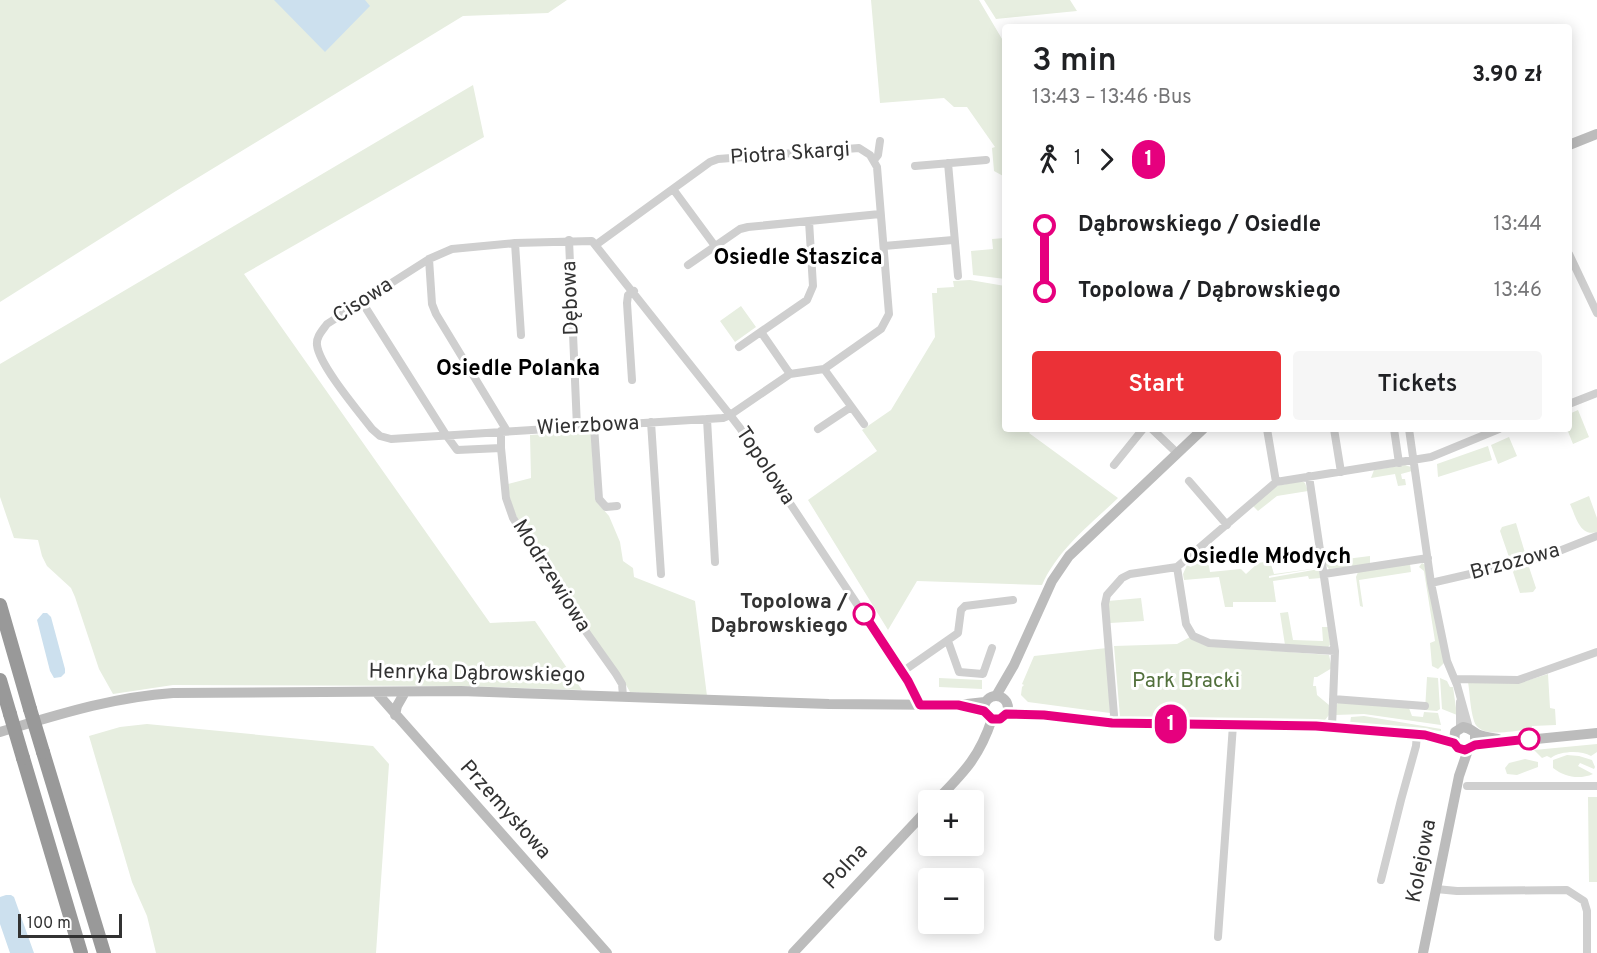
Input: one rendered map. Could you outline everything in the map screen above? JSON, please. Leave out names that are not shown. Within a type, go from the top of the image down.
[{"type":"highway","points":[[0,605],[104,953]]},
{"type":"highway","points":[[0,680],[81,953]]},
{"type":"street","points":[[1572,144],[1597,134]]},
{"type":"street","points":[[874,160],[878,155],[880,141]]},
{"type":"street","name":"Piotra Skargi","points":[[594,242],[718,159],[855,147],[866,152],[874,160],[877,167],[888,314],[882,329],[824,369],[790,374],[730,415]]},
{"type":"street","points":[[915,166],[986,160]]},
{"type":"street","points":[[948,163],[953,240],[958,276]]},
{"type":"street","points":[[673,189],[715,246]]},
{"type":"street","points":[[688,265],[740,229],[880,214]]},
{"type":"street","points":[[739,347],[807,300],[813,286],[809,221]]},
{"type":"street","name":"Cisowa","points":[[446,435],[391,439],[380,436],[372,429],[323,362],[317,346],[319,336],[327,324],[429,259],[452,249],[569,240],[594,242]]},
{"type":"street","name":"Dębowa","points":[[569,240],[577,427]]},
{"type":"street","points":[[884,246],[953,240]]},
{"type":"street","name":"Topolowa","points":[[594,242],[730,415],[780,486],[902,672],[920,705]]},
{"type":"street","points":[[515,243],[521,335]]},
{"type":"street","points":[[429,259],[432,303],[436,314],[504,431]]},
{"type":"street","points":[[1572,264],[1597,314]]},
{"type":"street","points":[[632,380],[627,303],[628,295],[634,291]]},
{"type":"street","points":[[362,302],[457,450],[501,448]]},
{"type":"street","points":[[761,332],[790,374]]},
{"type":"street","points":[[824,369],[864,424]]},
{"type":"street","points":[[1572,403],[1597,393]]},
{"type":"street","points":[[818,429],[851,407]]},
{"type":"street","name":"Wierzbowa","points":[[446,435],[708,419],[730,415]]},
{"type":"street","points":[[708,419],[715,562]]},
{"type":"street","points":[[651,422],[661,574]]},
{"type":"street","points":[[594,426],[599,499],[606,507],[617,506]]},
{"type":"street","name":"Modrzewiowa","points":[[504,431],[501,448],[506,498],[513,518],[567,605],[616,674],[622,684],[623,696]]},
{"type":"street","points":[[1114,465],[1141,432]]},
{"type":"street","points":[[1155,432],[1177,453]]},
{"type":"street","points":[[987,711],[1000,719],[1014,665],[1052,581],[1069,556],[1200,432]]},
{"type":"street","points":[[1268,432],[1276,482]]},
{"type":"street","points":[[1334,432],[1341,472]]},
{"type":"street","points":[[1394,432],[1399,463]]},
{"type":"street","points":[[1409,432],[1431,583],[1447,661],[1460,695],[1464,738]]},
{"type":"street","points":[[1112,723],[1114,715],[1105,604],[1107,595],[1115,585],[1130,574],[1177,567],[1276,482],[1414,461],[1431,457],[1492,432]]},
{"type":"street","points":[[1309,476],[1335,651],[1332,727]]},
{"type":"street","points":[[1189,481],[1227,525]]},
{"type":"street","name":"Brzozowa","points":[[1431,583],[1544,557],[1597,536]]},
{"type":"street","points":[[1324,574],[1428,558]]},
{"type":"street","points":[[1177,567],[1186,624],[1193,636],[1209,644],[1335,651]]},
{"type":"street","points":[[902,672],[958,633],[961,610],[965,606],[1013,600]]},
{"type":"street","points":[[948,641],[959,672],[983,674],[992,648]]},
{"type":"street","points":[[1455,680],[1518,680],[1597,652]]},
{"type":"street","name":"Henryka Dąbrowskiego","points":[[0,732],[95,705],[141,695],[173,693],[461,691],[735,701],[958,705],[987,711]]},
{"type":"street","name":"Przemysłowa","points":[[376,692],[607,953]]},
{"type":"street","points":[[395,715],[405,692]]},
{"type":"street","points":[[946,790],[977,756],[984,742],[990,697],[1044,715],[1112,723],[1332,727],[1511,740],[1597,733]]},
{"type":"street","points":[[1333,699],[1425,706]]},
{"type":"street","points":[[1218,937],[1233,725]]},
{"type":"street","points":[[1382,880],[1401,800],[1421,735]]},
{"type":"street","name":"Kolejowa","points":[[1423,953],[1459,776],[1464,738]]},
{"type":"street","points":[[1467,786],[1597,786]]},
{"type":"street","name":"Polna","points":[[793,953],[918,820]]},
{"type":"street","points":[[1436,889],[1567,890],[1584,901],[1587,911],[1587,953]]},
{"type":"green space","points":[[0,0],[567,0],[548,13],[463,16],[176,191],[0,302]]},
{"type":"green space","points":[[871,0],[979,0],[1002,39],[1002,175],[994,171],[992,148],[995,147],[967,107],[954,107],[944,98],[880,103]]},
{"type":"green space","points":[[984,0],[1070,0],[1077,11],[996,19]]},
{"type":"green space","points":[[473,85],[484,137],[244,274],[490,623],[535,621],[582,690],[461,686],[173,685],[113,694],[99,669],[71,588],[47,566],[38,540],[14,538],[0,497],[0,364]]},
{"type":"green space","points":[[1002,238],[1002,279],[973,275],[971,251],[993,249],[992,239]]},
{"type":"green space","points":[[970,280],[1002,285],[1002,432],[1030,432],[1118,498],[1066,549],[1042,585],[917,581],[888,630],[808,500],[877,451],[862,430],[891,410],[935,337],[932,293],[937,293],[937,288],[954,287],[953,281]]},
{"type":"green space","points":[[741,306],[756,327],[735,342],[720,321]]},
{"type":"green space","points":[[1578,410],[1589,437],[1573,444],[1568,432],[1572,432],[1572,413]]},
{"type":"green space","points":[[591,431],[595,500],[609,516],[620,542],[623,561],[633,568],[634,577],[695,601],[707,696],[630,692],[560,589],[519,522],[511,504],[508,484],[531,478],[530,435]]},
{"type":"green space","points":[[1509,437],[1517,456],[1498,464],[1491,445]]},
{"type":"green space","points":[[1488,446],[1492,460],[1438,477],[1437,464]]},
{"type":"green space","points":[[1405,465],[1411,467],[1412,471],[1401,474],[1406,485],[1398,486],[1395,474],[1371,478],[1374,470]]},
{"type":"green space","points":[[1302,481],[1308,491],[1277,496],[1258,511],[1253,506],[1276,486]]},
{"type":"green space","points":[[1589,496],[1597,518],[1597,532],[1591,533],[1583,529],[1570,504]]},
{"type":"green space","points":[[1516,523],[1526,556],[1510,560],[1500,531],[1502,527]]},
{"type":"green space","points":[[1336,551],[1338,560],[1370,556],[1370,564],[1329,569],[1324,554]]},
{"type":"green space","points":[[1201,552],[1208,561],[1210,572],[1241,569],[1246,574],[1258,563],[1270,561],[1274,574],[1319,568],[1269,576],[1269,578],[1319,569],[1321,578],[1309,579],[1308,576],[1273,581],[1276,602],[1233,602],[1233,607],[1225,607],[1219,577],[1184,580],[1183,574],[1187,565],[1191,567],[1195,562],[1193,559]]},
{"type":"green space","points":[[1422,563],[1427,566],[1444,663],[1438,669],[1432,666],[1430,643],[1435,641],[1424,571],[1419,567]]},
{"type":"green space","points":[[1410,564],[1411,572],[1359,580],[1363,607],[1360,606],[1356,577],[1358,572]]},
{"type":"green space","points":[[1529,567],[1536,588],[1533,592],[1520,593],[1513,572],[1516,568]]},
{"type":"green space","points":[[1141,598],[1144,621],[1110,623],[1108,601]]},
{"type":"green space","points":[[1288,612],[1293,640],[1323,641],[1322,627],[1328,627],[1330,645],[1328,647],[1285,645],[1280,613]]},
{"type":"green space","name":"Park Bracki","points":[[1190,637],[1211,646],[1329,655],[1332,668],[1314,677],[1313,686],[1316,686],[1317,695],[1329,705],[1329,715],[1325,720],[1120,717],[1114,646],[1177,644]]},
{"type":"green space","name":"Park Bracki","points":[[1107,648],[1110,713],[1028,702],[1021,695],[1024,685],[1022,684],[1034,656]]},
{"type":"green space","points":[[1548,674],[1550,708],[1555,709],[1556,725],[1532,726],[1531,729],[1499,732],[1490,732],[1477,727],[1468,682],[1522,682]]},
{"type":"green space","points":[[1427,677],[1438,678],[1440,709],[1437,711],[1425,710]]},
{"type":"green space","points":[[939,678],[982,680],[982,689],[939,687]]},
{"type":"green space","points":[[1440,678],[1453,687],[1457,715],[1442,709]]},
{"type":"green space","points":[[1339,702],[1409,708],[1412,716],[1423,717],[1424,712],[1438,713],[1441,725],[1364,714],[1335,715],[1336,705]]},
{"type":"green space","points":[[1364,716],[1441,729],[1441,731],[1350,723],[1351,717]]},
{"type":"green space","points":[[147,724],[373,746],[389,764],[376,953],[156,953],[147,916],[132,882],[89,736],[120,727]]},
{"type":"green space","points":[[1597,744],[1597,752],[1591,756],[1571,752],[1551,758],[1547,756],[1542,758],[1534,750]]},
{"type":"green space","points":[[1567,755],[1592,760],[1594,769],[1580,763],[1578,766],[1593,774],[1572,777],[1553,768],[1553,760]]},
{"type":"green space","points":[[1525,759],[1538,762],[1538,767],[1517,775],[1507,774],[1505,768],[1509,763]]},
{"type":"green space","points":[[1588,797],[1597,797],[1597,882],[1589,882]]},
{"type":"water","points":[[274,0],[365,0],[370,6],[325,52]]},
{"type":"water","points":[[43,613],[51,617],[65,669],[61,677],[54,678],[50,671],[37,620]]},
{"type":"water","points":[[6,895],[14,897],[34,953],[10,953],[0,924],[0,897]]},
{"type":"bus line","name":"1","points":[[864,614],[908,681],[920,705],[958,705],[984,711],[988,717],[996,720],[1006,714],[1044,715],[1112,723],[1316,726],[1425,735],[1454,743],[1461,750],[1475,745],[1529,739]]},
{"type":"place","name":"Topolowa / Dąbrowskiego","points":[[864,614]]},
{"type":"district","name":"Osiedle Staszica","points":[[798,258]]},
{"type":"district","name":"Osiedle Polanka","points":[[518,369]]},
{"type":"district","name":"Osiedle Młodych","points":[[1267,557]]}]
